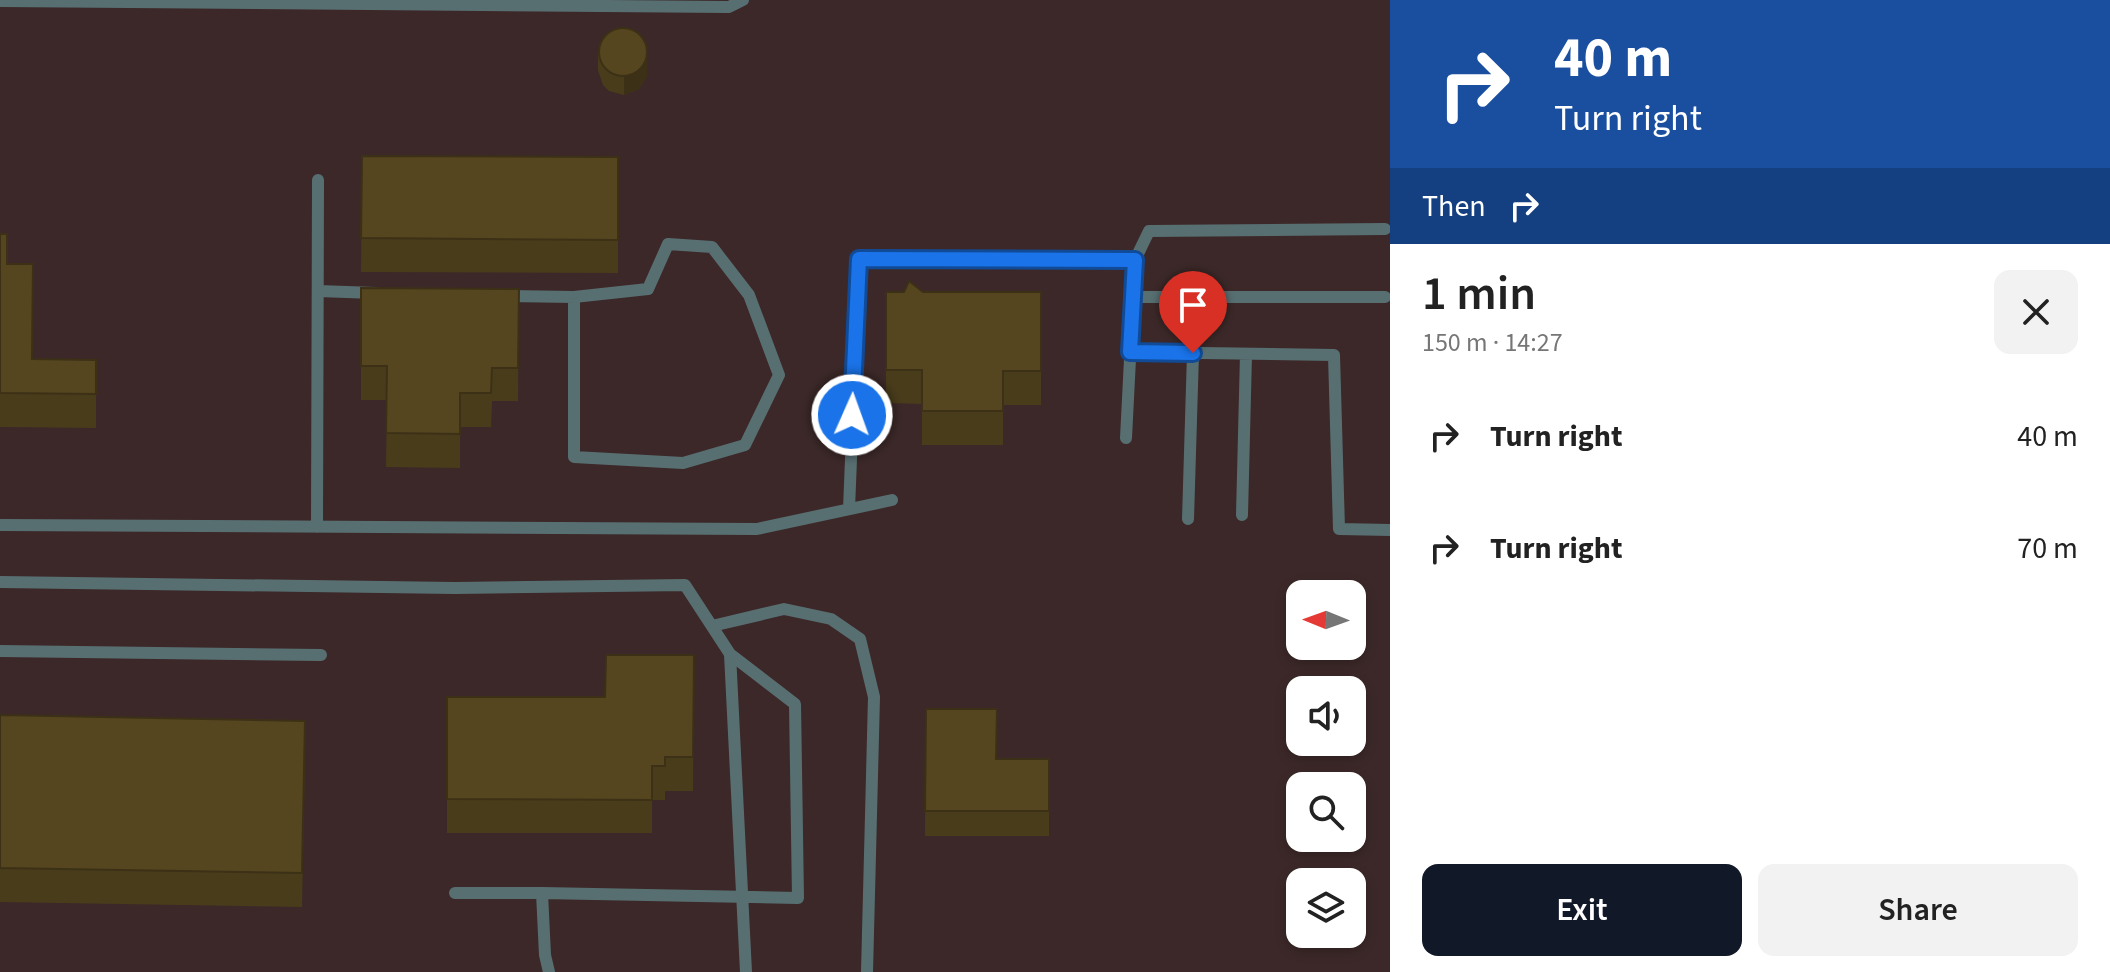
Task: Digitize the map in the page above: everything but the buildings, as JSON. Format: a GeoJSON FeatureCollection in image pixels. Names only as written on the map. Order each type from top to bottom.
{"type":"FeatureCollection","features":[{"type":"Feature","properties":{"kind":"lane"},"geometry":{"type":"LineString","coordinates":[[0,1],[729,7],[743,0]]}},
{"type":"Feature","properties":{"kind":"lane"},"geometry":{"type":"LineString","coordinates":[[317,527],[318,180]]}},
{"type":"Feature","properties":{"kind":"lane"},"geometry":{"type":"LineString","coordinates":[[1126,438],[1135,260],[1149,231],[1385,229]]}},
{"type":"Feature","properties":{"kind":"lane"},"geometry":{"type":"LineString","coordinates":[[499,296],[574,297],[648,289],[668,244],[712,247],[749,295],[779,375],[745,445],[683,463],[574,457],[574,297]]}},
{"type":"Feature","properties":{"kind":"lane"},"geometry":{"type":"LineString","coordinates":[[849,509],[859,259],[1135,260]]}},
{"type":"Feature","properties":{"kind":"lane"},"geometry":{"type":"LineString","coordinates":[[318,291],[394,293]]}},
{"type":"Feature","properties":{"kind":"lane"},"geometry":{"type":"LineString","coordinates":[[1133,297],[1385,297]]}},
{"type":"Feature","properties":{"kind":"lane"},"geometry":{"type":"LineString","coordinates":[[1130,352],[1334,355],[1339,529],[1390,530]]}},
{"type":"Feature","properties":{"kind":"lane"},"geometry":{"type":"LineString","coordinates":[[1188,519],[1193,353]]}},
{"type":"Feature","properties":{"kind":"lane"},"geometry":{"type":"LineString","coordinates":[[1242,515],[1246,354]]}},
{"type":"Feature","properties":{"kind":"lane"},"geometry":{"type":"LineString","coordinates":[[0,525],[757,529],[892,500]]}},
{"type":"Feature","properties":{"kind":"lane"},"geometry":{"type":"LineString","coordinates":[[0,582],[455,588],[685,585],[730,654],[795,704],[798,898],[455,893]]}},
{"type":"Feature","properties":{"kind":"lane"},"geometry":{"type":"LineString","coordinates":[[712,626],[784,609],[831,619],[860,639],[874,697],[867,972]]}},
{"type":"Feature","properties":{"kind":"lane"},"geometry":{"type":"LineString","coordinates":[[0,651],[321,655]]}},
{"type":"Feature","properties":{"kind":"lane"},"geometry":{"type":"LineString","coordinates":[[730,654],[746,972]]}},
{"type":"Feature","properties":{"kind":"lane"},"geometry":{"type":"LineString","coordinates":[[542,893],[545,955],[549,972]]}},
{"type":"Feature","properties":{"kind":"shaded area"},"geometry":{"type":"Polygon","coordinates":[[[0,0],[1390,0],[1390,972],[0,972],[0,0]]]}},
{"type":"Feature","properties":{"kind":"route"},"geometry":{"type":"LineString","coordinates":[[852,415],[859,259],[1135,260],[1130,352],[1193,353]]}}]}
